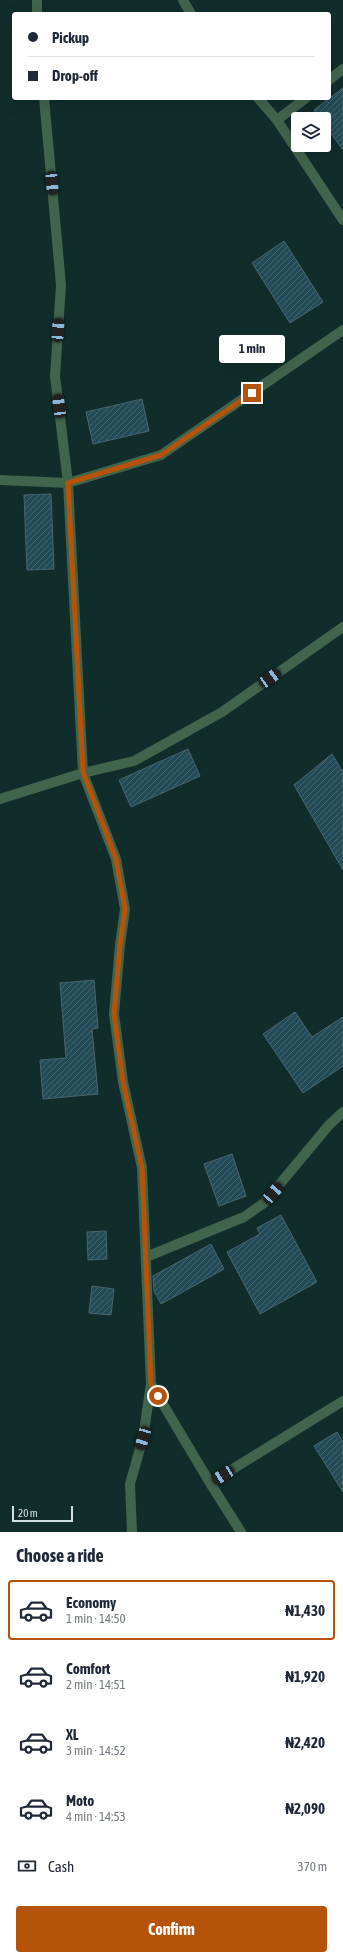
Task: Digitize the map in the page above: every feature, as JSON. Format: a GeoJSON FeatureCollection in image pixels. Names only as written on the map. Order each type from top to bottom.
{"type":"FeatureCollection","features":[{"type":"Feature","properties":{"kind":"street"},"geometry":{"type":"LineString","coordinates":[[37,0],[37,12]]}},
{"type":"Feature","properties":{"kind":"street"},"geometry":{"type":"LineString","coordinates":[[183,0],[190,12]]}},
{"type":"Feature","properties":{"kind":"street"},"geometry":{"type":"LineString","coordinates":[[331,78],[343,68]]}},
{"type":"Feature","properties":{"kind":"street"},"geometry":{"type":"LineString","coordinates":[[44,100],[61,285],[55,376],[68,483],[83,772],[116,859],[125,909],[120,945],[114,1014],[123,1082],[142,1168],[151,1384],[143,1438],[130,1484],[132,1532]]}},
{"type":"Feature","properties":{"kind":"street"},"geometry":{"type":"LineString","coordinates":[[260,100],[278,120],[343,220]]}},
{"type":"Feature","properties":{"kind":"street"},"geometry":{"type":"LineString","coordinates":[[278,120],[303,100]]}},
{"type":"Feature","properties":{"kind":"street"},"geometry":{"type":"LineString","coordinates":[[0,480],[68,483],[161,455],[343,330]]}},
{"type":"Feature","properties":{"kind":"street"},"geometry":{"type":"LineString","coordinates":[[0,799],[83,772],[134,761],[222,712],[343,627]]}},
{"type":"Feature","properties":{"kind":"street"},"geometry":{"type":"LineString","coordinates":[[146,1256],[244,1217],[264,1203],[329,1125],[343,1112]]}},
{"type":"Feature","properties":{"kind":"street"},"geometry":{"type":"LineString","coordinates":[[151,1384],[241,1532]]}},
{"type":"Feature","properties":{"kind":"street"},"geometry":{"type":"LineString","coordinates":[[210,1483],[343,1401]]}},
{"type":"Feature","properties":{"kind":"building"},"geometry":{"type":"Polygon","coordinates":[[[343,88],[343,150],[331,134],[331,112],[316,112],[314,110],[327,100],[331,100],[331,97],[343,88]]]}},
{"type":"Feature","properties":{"kind":"building"},"geometry":{"type":"Polygon","coordinates":[[[284,241],[323,302],[290,323],[252,263],[284,241]]]}},
{"type":"Feature","properties":{"kind":"building"},"geometry":{"type":"Polygon","coordinates":[[[142,399],[149,431],[93,444],[86,412],[142,399]]]}},
{"type":"Feature","properties":{"kind":"building"},"geometry":{"type":"Polygon","coordinates":[[[51,494],[54,569],[27,570],[24,495],[51,494]]]}},
{"type":"Feature","properties":{"kind":"building"},"geometry":{"type":"Polygon","coordinates":[[[188,749],[200,776],[131,807],[119,780],[188,749]]]}},
{"type":"Feature","properties":{"kind":"building"},"geometry":{"type":"Polygon","coordinates":[[[332,754],[343,772],[343,870],[294,785],[332,754]]]}},
{"type":"Feature","properties":{"kind":"building"},"geometry":{"type":"Polygon","coordinates":[[[94,980],[98,1028],[92,1029],[98,1094],[43,1099],[40,1060],[66,1058],[60,983],[94,980]]]}},
{"type":"Feature","properties":{"kind":"building"},"geometry":{"type":"Polygon","coordinates":[[[295,1012],[312,1037],[343,1017],[343,1066],[303,1093],[263,1034],[295,1012]]]}},
{"type":"Feature","properties":{"kind":"building"},"geometry":{"type":"Polygon","coordinates":[[[232,1154],[246,1196],[219,1206],[204,1164],[232,1154]]]}},
{"type":"Feature","properties":{"kind":"building"},"geometry":{"type":"Polygon","coordinates":[[[281,1215],[317,1282],[260,1314],[227,1252],[260,1234],[257,1228],[281,1215]]]}},
{"type":"Feature","properties":{"kind":"building"},"geometry":{"type":"Polygon","coordinates":[[[106,1231],[107,1259],[88,1260],[87,1232],[106,1231]]]}},
{"type":"Feature","properties":{"kind":"building"},"geometry":{"type":"Polygon","coordinates":[[[211,1244],[224,1269],[161,1304],[154,1291],[153,1276],[211,1244]]]}},
{"type":"Feature","properties":{"kind":"building"},"geometry":{"type":"Polygon","coordinates":[[[92,1286],[114,1289],[111,1315],[89,1313],[92,1286]]]}},
{"type":"Feature","properties":{"kind":"building"},"geometry":{"type":"Polygon","coordinates":[[[337,1432],[343,1442],[343,1492],[314,1446],[337,1432]]]}},
{"type":"Feature","properties":{"kind":"route"},"geometry":{"type":"LineString","coordinates":[[158,1396],[151,1384],[142,1168],[123,1082],[114,1014],[120,945],[125,909],[116,859],[83,772],[68,483],[161,455],[252,393]]}}]}
